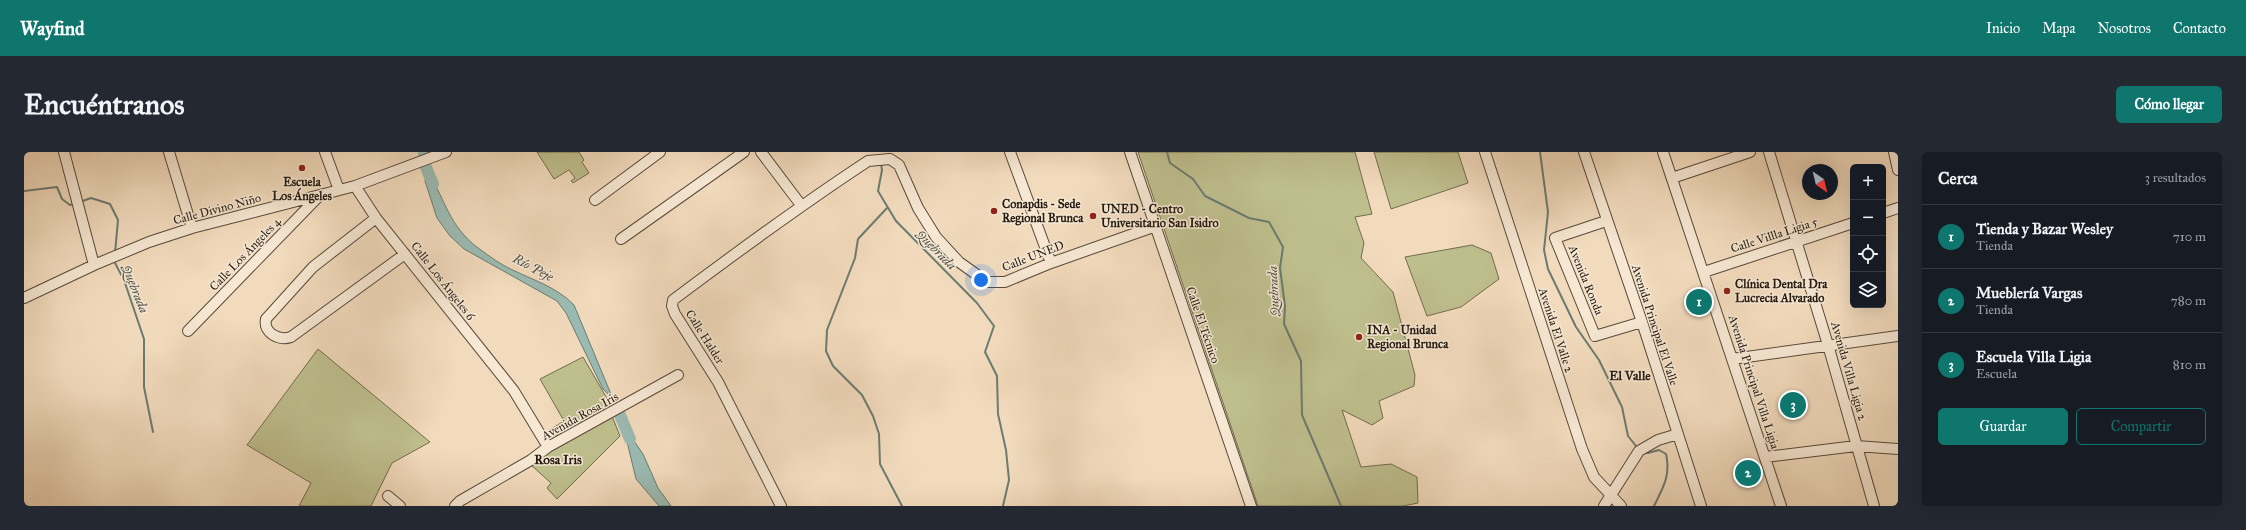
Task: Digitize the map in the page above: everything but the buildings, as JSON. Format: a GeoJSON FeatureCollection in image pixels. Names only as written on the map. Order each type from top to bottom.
{"type":"FeatureCollection","features":[{"type":"Feature","properties":{"kind":"street"},"geometry":{"type":"LineString","coordinates":[[64,152],[94,265]]}},
{"type":"Feature","properties":{"kind":"street"},"geometry":{"type":"LineString","coordinates":[[168,152],[192,228]]}},
{"type":"Feature","properties":{"kind":"street"},"geometry":{"type":"LineString","coordinates":[[325,152],[339,190]]}},
{"type":"Feature","properties":{"kind":"street","name":"Calle Divino Niño"},"geometry":{"type":"LineString","coordinates":[[24,298],[94,265],[192,228],[355,186],[446,152]]}},
{"type":"Feature","properties":{"kind":"street"},"geometry":{"type":"LineString","coordinates":[[596,200],[660,152]]}},
{"type":"Feature","properties":{"kind":"street"},"geometry":{"type":"LineString","coordinates":[[622,239],[744,152]]}},
{"type":"Feature","properties":{"kind":"street"},"geometry":{"type":"LineString","coordinates":[[761,152],[801,205]]}},
{"type":"Feature","properties":{"kind":"street"},"geometry":{"type":"LineString","coordinates":[[1010,152],[1051,262]]}},
{"type":"Feature","properties":{"kind":"street","name":"Calle El Técnico"},"geometry":{"type":"LineString","coordinates":[[1130,152],[1251,506]]}},
{"type":"Feature","properties":{"kind":"street","name":"Avenida El Valle 2"},"geometry":{"type":"LineString","coordinates":[[1485,152],[1582,450],[1594,477],[1622,506]]}},
{"type":"Feature","properties":{"kind":"street","name":"Avenida Principal El Valle"},"geometry":{"type":"LineString","coordinates":[[1584,152],[1606,221],[1642,322],[1701,506]]}},
{"type":"Feature","properties":{"kind":"street","name":"Avenida Principal Villa Ligia"},"geometry":{"type":"LineString","coordinates":[[1663,152],[1781,506]]}},
{"type":"Feature","properties":{"kind":"street"},"geometry":{"type":"LineString","coordinates":[[1672,178],[1750,152]]}},
{"type":"Feature","properties":{"kind":"street","name":"Avenida Villa Ligia 2"},"geometry":{"type":"LineString","coordinates":[[1769,152],[1828,345],[1874,506]]}},
{"type":"Feature","properties":{"kind":"street"},"geometry":{"type":"LineString","coordinates":[[1894,152],[1898,170]]}},
{"type":"Feature","properties":{"kind":"street","name":"Calle UNED"},"geometry":{"type":"LineString","coordinates":[[801,205],[868,162],[890,159],[899,165],[927,224],[946,249],[980,278],[993,284],[1005,282],[1051,262],[1156,226]]}},
{"type":"Feature","properties":{"kind":"street","name":"Calle Los Ángeles 6"},"geometry":{"type":"LineString","coordinates":[[355,186],[376,218],[514,391],[548,447]]}},
{"type":"Feature","properties":{"kind":"street","name":"Calle Los Ángeles 4"},"geometry":{"type":"LineString","coordinates":[[188,331],[320,195]]}},
{"type":"Feature","properties":{"kind":"street","name":"Calle Halder"},"geometry":{"type":"LineString","coordinates":[[781,506],[718,382],[675,314],[672,306],[673,300],[801,205]]}},
{"type":"Feature","properties":{"kind":"street"},"geometry":{"type":"LineString","coordinates":[[1886,212],[1898,208]]}},
{"type":"Feature","properties":{"kind":"street"},"geometry":{"type":"LineString","coordinates":[[376,218],[313,267],[266,319],[264,325],[266,329],[279,338],[291,337],[404,254]]}},
{"type":"Feature","properties":{"kind":"street","name":"Avenida Ronda"},"geometry":{"type":"LineString","coordinates":[[1606,221],[1555,238],[1595,336],[1642,322]]}},
{"type":"Feature","properties":{"kind":"street","name":"Calle Villla Ligia 5"},"geometry":{"type":"LineString","coordinates":[[1704,272],[1850,224]]}},
{"type":"Feature","properties":{"kind":"street"},"geometry":{"type":"LineString","coordinates":[[1732,359],[1898,336]]}},
{"type":"Feature","properties":{"kind":"street","name":"Avenida Rosa Iris"},"geometry":{"type":"LineString","coordinates":[[455,506],[462,500],[531,460],[548,447],[678,376]]}},
{"type":"Feature","properties":{"kind":"street"},"geometry":{"type":"LineString","coordinates":[[1604,506],[1613,495],[1639,451],[1658,440],[1678,434]]}},
{"type":"Feature","properties":{"kind":"street"},"geometry":{"type":"LineString","coordinates":[[1765,457],[1856,446],[1898,450]]}},
{"type":"Feature","properties":{"kind":"street"},"geometry":{"type":"LineString","coordinates":[[388,496],[400,506]]}},
{"type":"Feature","properties":{"kind":"green space"},"geometry":{"type":"Polygon","coordinates":[[[537,152],[579,152],[584,160],[582,162],[589,173],[573,183],[571,181],[575,178],[569,170],[554,179],[537,152]]]}},
{"type":"Feature","properties":{"kind":"green space"},"geometry":{"type":"Polygon","coordinates":[[[1138,152],[1355,152],[1372,214],[1355,217],[1364,243],[1361,258],[1393,292],[1415,375],[1414,386],[1379,401],[1383,418],[1372,425],[1342,410],[1361,467],[1391,464],[1417,477],[1418,503],[1403,506],[1258,506],[1138,152]]]}},
{"type":"Feature","properties":{"kind":"green space"},"geometry":{"type":"Polygon","coordinates":[[[1374,152],[1458,152],[1468,183],[1391,209],[1374,152]]]}},
{"type":"Feature","properties":{"kind":"green space"},"geometry":{"type":"Polygon","coordinates":[[[1472,245],[1491,253],[1499,279],[1461,307],[1427,316],[1405,257],[1472,245]]]}},
{"type":"Feature","properties":{"kind":"green space"},"geometry":{"type":"Polygon","coordinates":[[[318,349],[430,442],[392,463],[371,506],[299,506],[311,483],[247,445],[318,349]]]}},
{"type":"Feature","properties":{"kind":"green space"},"geometry":{"type":"Polygon","coordinates":[[[583,357],[612,407],[552,439],[548,431],[564,421],[540,379],[583,357]]]}},
{"type":"Feature","properties":{"kind":"green space"},"geometry":{"type":"Polygon","coordinates":[[[612,416],[620,436],[557,499],[547,488],[551,483],[531,465],[550,452],[612,416]]]}},
{"type":"Feature","properties":{"kind":"water"},"geometry":{"type":"Polygon","coordinates":[[[426,170],[451,217],[464,235],[473,244],[503,265],[558,292],[574,305],[613,399],[603,389],[566,313],[557,301],[464,249],[450,236],[437,218],[425,181],[426,170]]]}},
{"type":"Feature","properties":{"kind":"water"},"geometry":{"type":"Polygon","coordinates":[[[623,425],[643,454],[658,488],[671,506],[659,506],[636,479],[623,425]]]}},
{"type":"Feature","properties":{"kind":"waterway","name":"Quebrada"},"geometry":{"type":"LineString","coordinates":[[1167,152],[1170,163],[1193,179],[1205,196],[1249,218],[1269,222],[1283,247],[1280,268],[1285,306],[1284,324],[1301,361],[1302,415],[1341,506]]}},
{"type":"Feature","properties":{"kind":"waterway"},"geometry":{"type":"LineString","coordinates":[[1540,152],[1548,212],[1544,250],[1548,269],[1576,327],[1599,360],[1622,407],[1628,436],[1636,446]]}},
{"type":"Feature","properties":{"kind":"waterway","name":"Quebrada"},"geometry":{"type":"LineString","coordinates":[[881,164],[882,170],[878,191],[896,221],[977,303],[994,326],[985,352],[997,376],[998,414],[1006,450],[1009,480],[1003,506]]}},
{"type":"Feature","properties":{"kind":"waterway","name":"Río Peje"},"geometry":{"type":"LineString","coordinates":[[425,165],[433,184]]}},
{"type":"Feature","properties":{"kind":"waterway","name":"Quebrada"},"geometry":{"type":"LineString","coordinates":[[24,191],[57,187],[62,199],[70,205],[73,204]]}},
{"type":"Feature","properties":{"kind":"waterway","name":"Quebrada"},"geometry":{"type":"LineString","coordinates":[[80,202],[91,198],[110,204],[118,220],[115,253]]}},
{"type":"Feature","properties":{"kind":"waterway","name":"Quebrada"},"geometry":{"type":"LineString","coordinates":[[887,208],[858,239],[855,258],[827,330],[826,351],[833,366],[862,395],[873,416],[879,434],[880,464],[902,506]]}},
{"type":"Feature","properties":{"kind":"waterway","name":"Quebrada"},"geometry":{"type":"LineString","coordinates":[[115,260],[115,263],[124,280],[144,339],[144,387],[153,432]]}},
{"type":"Feature","properties":{"kind":"waterway","name":"Río Peje"},"geometry":{"type":"LineString","coordinates":[[620,415],[630,439]]}},
{"type":"Feature","properties":{"kind":"waterway"},"geometry":{"type":"LineString","coordinates":[[1644,452],[1648,453],[1659,450],[1666,454],[1668,468],[1667,475],[1654,506]]}},
{"type":"Feature","properties":{"kind":"place","name":"Escuela Los Ángeles"},"geometry":{"type":"Point","coordinates":[302,168]}},
{"type":"Feature","properties":{"kind":"place","name":"Conapdis - Sede Regional Brunca"},"geometry":{"type":"Point","coordinates":[994,211]}},
{"type":"Feature","properties":{"kind":"place","name":"UNED - Centro Universitario San Isidro"},"geometry":{"type":"Point","coordinates":[1093,216]}},
{"type":"Feature","properties":{"kind":"place","name":"Clínica Dental Dra Lucrecia Alvarado"},"geometry":{"type":"Point","coordinates":[1727,291]}},
{"type":"Feature","properties":{"kind":"place","name":"Tienda y Bazar Wesley"},"geometry":{"type":"Point","coordinates":[1699,302]}},
{"type":"Feature","properties":{"kind":"place","name":"INA - Unidad Regional Brunca"},"geometry":{"type":"Point","coordinates":[1359,337]}},
{"type":"Feature","properties":{"kind":"place","name":"Escuela Villa Ligia"},"geometry":{"type":"Point","coordinates":[1793,405]}},
{"type":"Feature","properties":{"kind":"place","name":"Mueblería Vargas"},"geometry":{"type":"Point","coordinates":[1748,473]}},
{"type":"Feature","properties":{"kind":"district","name":"El Valle"},"geometry":{"type":"Point","coordinates":[1630,376]}},
{"type":"Feature","properties":{"kind":"district","name":"Rosa Iris"},"geometry":{"type":"Point","coordinates":[558,460]}}]}
